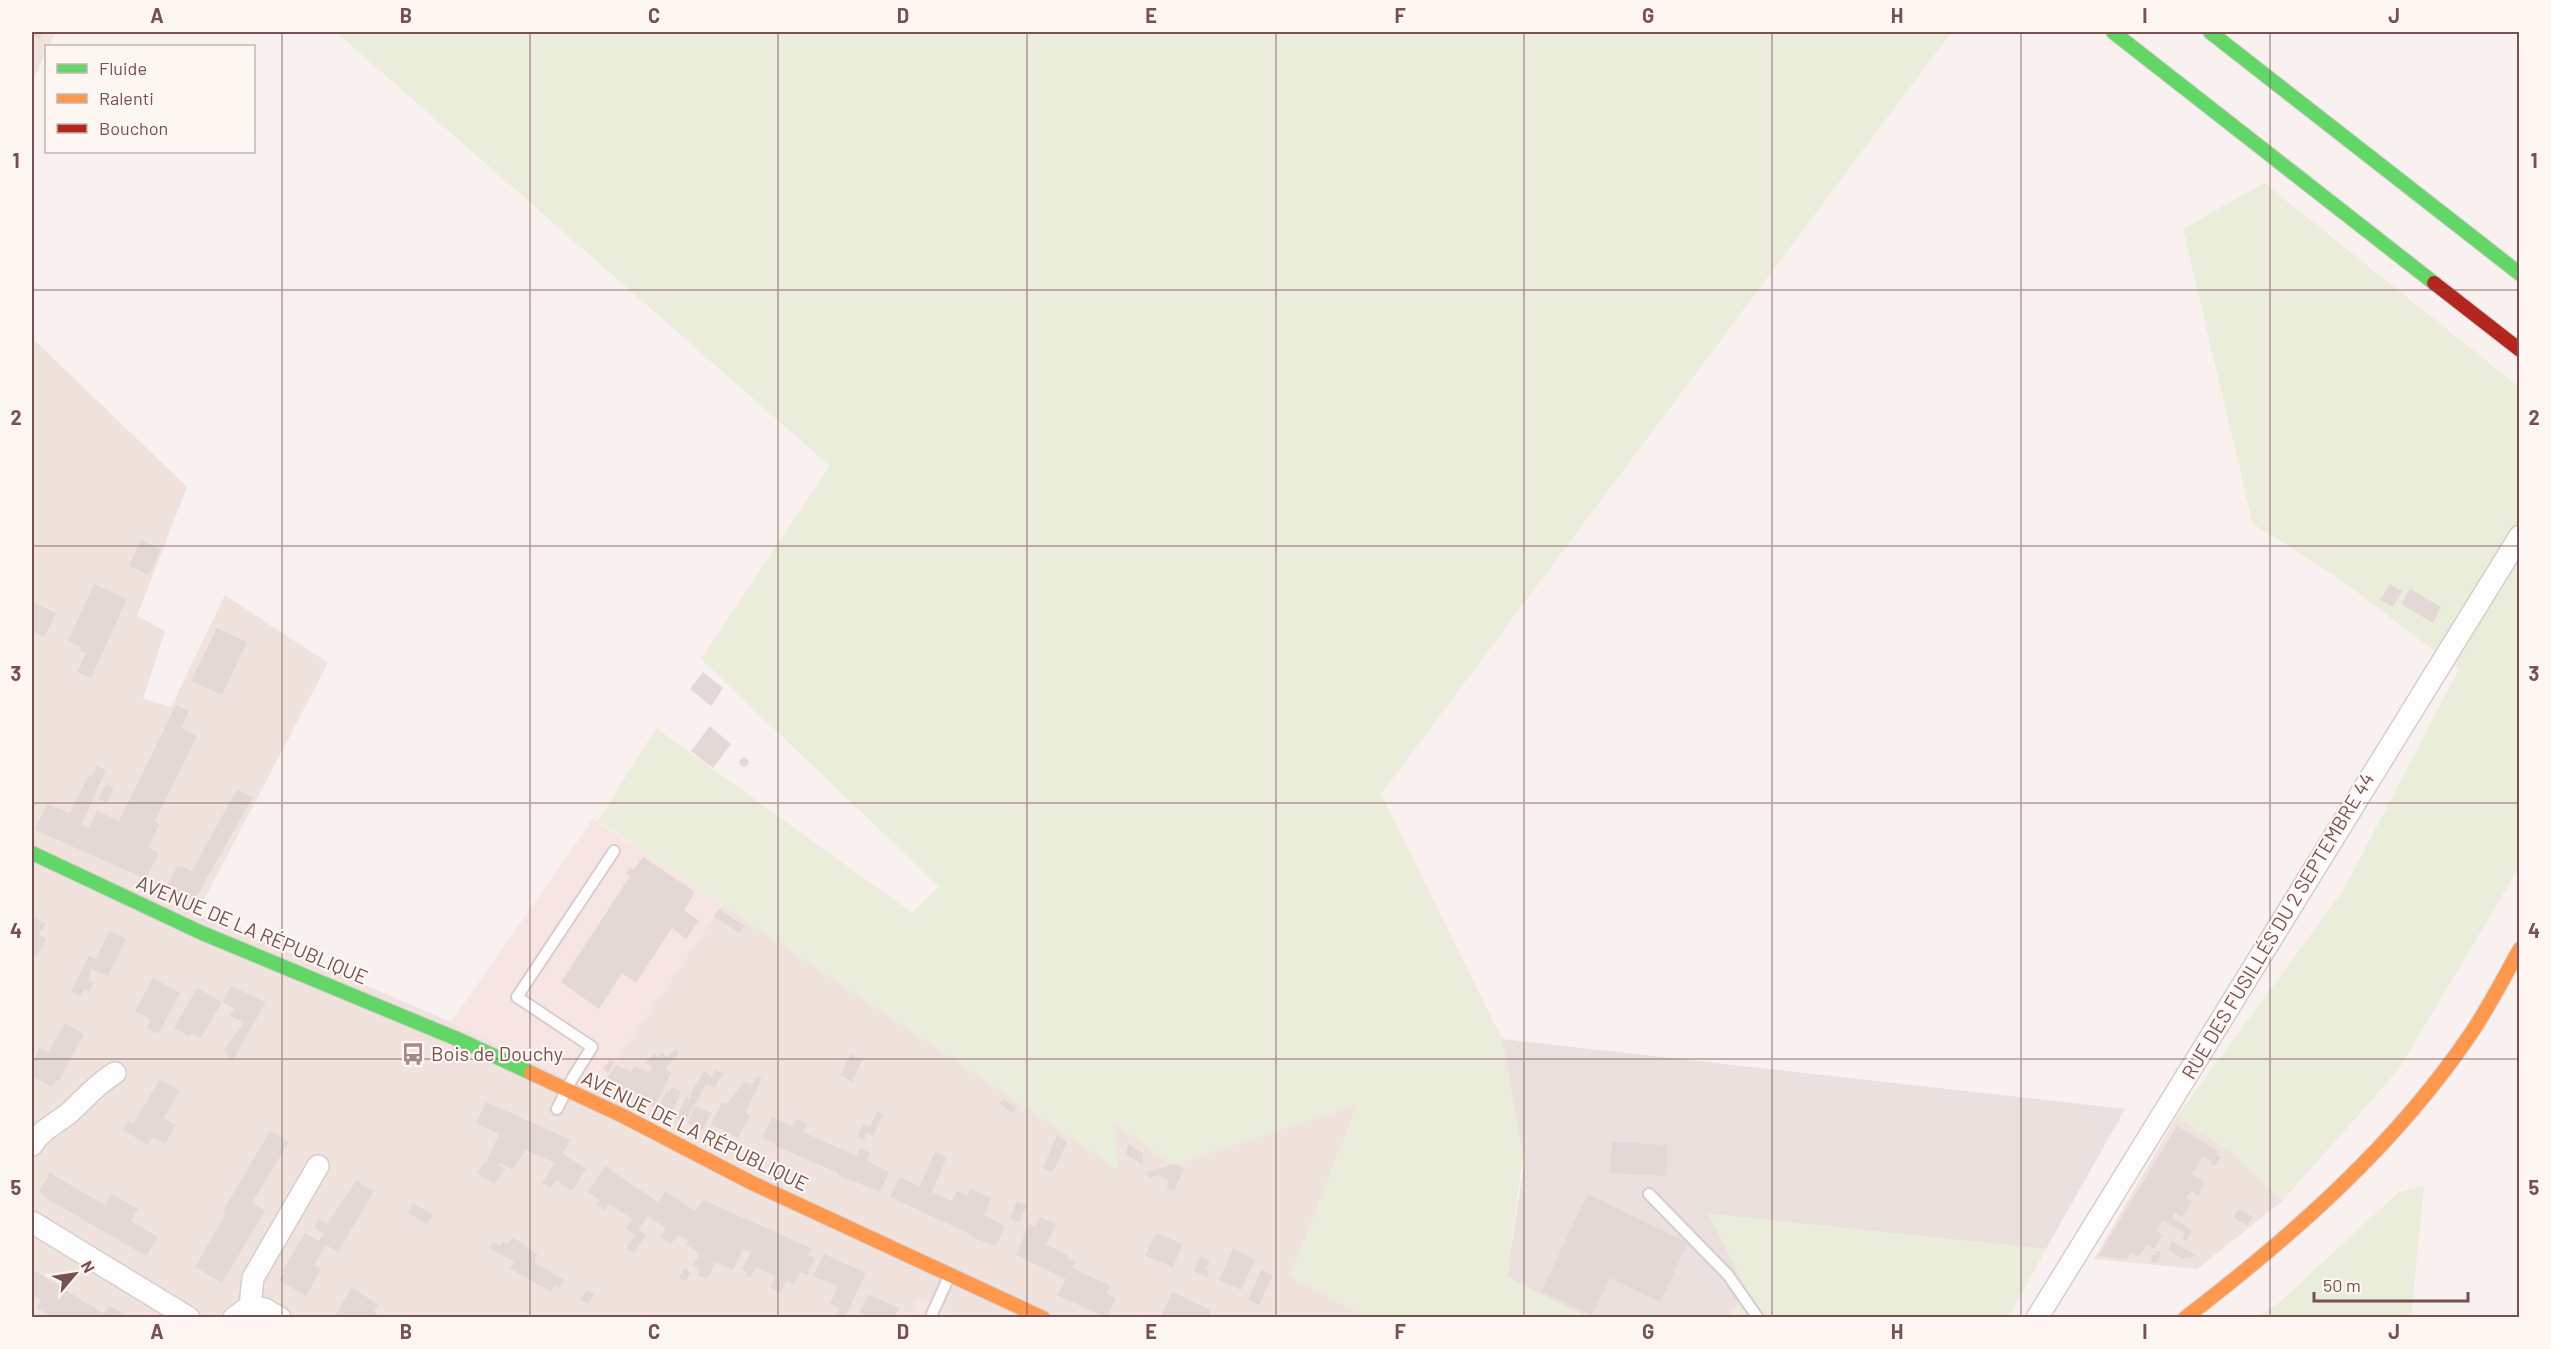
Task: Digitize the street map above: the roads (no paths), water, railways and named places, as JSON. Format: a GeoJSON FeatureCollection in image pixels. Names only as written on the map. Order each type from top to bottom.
{"type":"FeatureCollection","features":[{"type":"Feature","properties":{"kind":"main road"},"geometry":{"type":"LineString","coordinates":[[2113,32],[2520,350]]}},
{"type":"Feature","properties":{"kind":"main road"},"geometry":{"type":"LineString","coordinates":[[2210,32],[2520,274]]}},
{"type":"Feature","properties":{"kind":"main road","name":"AVENUE DE LA RÉPUBLIQUE"},"geometry":{"type":"LineString","coordinates":[[32,853],[202,933],[441,1032],[566,1090],[752,1183],[1043,1317]]}},
{"type":"Feature","properties":{"kind":"main road","name":"AVENUE DE LA RÉPUBLIQUE"},"geometry":{"type":"LineString","coordinates":[[32,868],[268,976]]}},
{"type":"Feature","properties":{"kind":"main road"},"geometry":{"type":"LineString","coordinates":[[2464,1043],[2520,949]]}},
{"type":"Feature","properties":{"kind":"main road"},"geometry":{"type":"LineString","coordinates":[[2184,1317],[2245,1270],[2312,1213],[2396,1126],[2494,1008],[2520,971]]}},
{"type":"Feature","properties":{"kind":"street","name":"RUE DES FUSILLÉS DU 2 SEPTEMBRE 44"},"geometry":{"type":"LineString","coordinates":[[2037,1317],[2520,536]]}},
{"type":"Feature","properties":{"kind":"street"},"geometry":{"type":"LineString","coordinates":[[32,1145],[39,1134],[68,1113],[94,1087],[116,1073]]}},
{"type":"Feature","properties":{"kind":"street"},"geometry":{"type":"LineString","coordinates":[[280,1317],[266,1309],[242,1312],[253,1278],[318,1167]]}},
{"type":"Feature","properties":{"kind":"street"},"geometry":{"type":"LineString","coordinates":[[32,1222],[189,1317]]}},
{"type":"Feature","properties":{"kind":"lane"},"geometry":{"type":"LineString","coordinates":[[557,1109],[592,1047],[517,997],[614,850]]}},
{"type":"Feature","properties":{"kind":"lane"},"geometry":{"type":"LineString","coordinates":[[1649,1194],[1728,1275],[1758,1317]]}},
{"type":"Feature","properties":{"kind":"lane"},"geometry":{"type":"LineString","coordinates":[[932,1314],[949,1275]]}},
{"type":"Feature","properties":{"kind":"place","name":"Bois de Douchy"},"geometry":{"type":"Point","coordinates":[413,1054]}}]}
